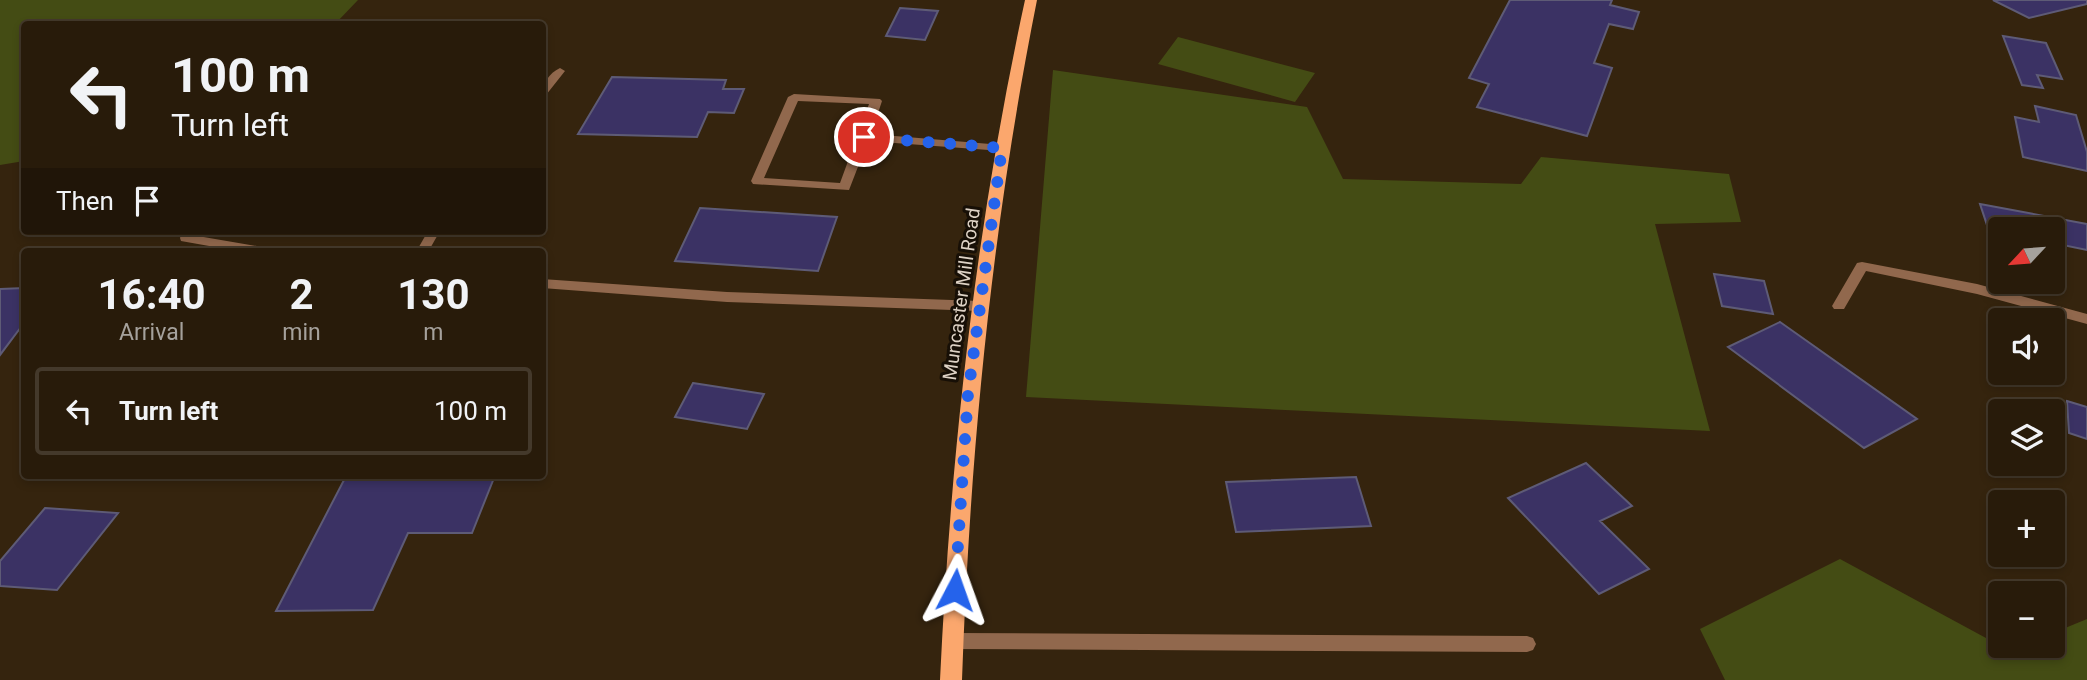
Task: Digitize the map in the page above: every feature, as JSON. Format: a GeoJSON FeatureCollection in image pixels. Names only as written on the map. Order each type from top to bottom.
{"type":"FeatureCollection","features":[{"type":"Feature","properties":{"kind":"main road","name":"Muncaster Mill Road"},"geometry":{"type":"LineString","coordinates":[[951,680],[968,394],[1008,104],[1031,0]]}},
{"type":"Feature","properties":{"kind":"street"},"geometry":{"type":"LineString","coordinates":[[546,88],[560,71]]}},
{"type":"Feature","properties":{"kind":"street"},"geometry":{"type":"LineString","coordinates":[[794,97],[876,101],[864,137],[845,187],[758,181],[794,97]]}},
{"type":"Feature","properties":{"kind":"street"},"geometry":{"type":"LineString","coordinates":[[864,137],[1002,148]]}},
{"type":"Feature","properties":{"kind":"street"},"geometry":{"type":"LineString","coordinates":[[186,238],[245,248]]}},
{"type":"Feature","properties":{"kind":"street"},"geometry":{"type":"LineString","coordinates":[[1839,306],[1862,266],[1978,289],[2087,319]]}},
{"type":"Feature","properties":{"kind":"street"},"geometry":{"type":"LineString","coordinates":[[546,283],[727,297],[980,306]]}},
{"type":"Feature","properties":{"kind":"street"},"geometry":{"type":"LineString","coordinates":[[952,641],[1527,644]]}},
{"type":"Feature","properties":{"kind":"green space"},"geometry":{"type":"Polygon","coordinates":[[[0,0],[358,0],[338,21],[21,21],[21,162],[0,165],[0,0]]]}},
{"type":"Feature","properties":{"kind":"green space"},"geometry":{"type":"Polygon","coordinates":[[[1178,37],[1315,73],[1295,102],[1158,64],[1178,37]]]}},
{"type":"Feature","properties":{"kind":"green space"},"geometry":{"type":"Polygon","coordinates":[[[1053,70],[1307,107],[1343,179],[1521,184],[1541,157],[1729,174],[1741,222],[1655,224],[1710,431],[1026,397],[1053,70]]]}},
{"type":"Feature","properties":{"kind":"green space"},"geometry":{"type":"Polygon","coordinates":[[[1840,559],[1988,639],[1988,658],[2065,658],[2065,628],[2087,619],[2087,680],[1725,680],[1700,629],[1840,559]]]}},
{"type":"Feature","properties":{"kind":"building"},"geometry":{"type":"Polygon","coordinates":[[[1510,0],[1612,0],[1610,5],[1639,12],[1633,29],[1609,24],[1594,63],[1612,68],[1587,136],[1477,107],[1489,84],[1469,78],[1510,0]]]}},
{"type":"Feature","properties":{"kind":"building"},"geometry":{"type":"Polygon","coordinates":[[[1993,0],[2087,0],[2087,4],[2029,18],[1993,0]]]}},
{"type":"Feature","properties":{"kind":"building"},"geometry":{"type":"Polygon","coordinates":[[[900,8],[938,11],[925,40],[886,36],[900,8]]]}},
{"type":"Feature","properties":{"kind":"building"},"geometry":{"type":"Polygon","coordinates":[[[2003,36],[2046,43],[2062,79],[2037,75],[2043,88],[2022,85],[2003,36]]]}},
{"type":"Feature","properties":{"kind":"building"},"geometry":{"type":"Polygon","coordinates":[[[612,77],[726,80],[723,89],[744,89],[734,113],[708,112],[697,137],[578,134],[612,77]]]}},
{"type":"Feature","properties":{"kind":"building"},"geometry":{"type":"Polygon","coordinates":[[[2035,106],[2076,115],[2087,152],[2087,171],[2023,157],[2015,117],[2039,122],[2035,106]]]}},
{"type":"Feature","properties":{"kind":"building"},"geometry":{"type":"Polygon","coordinates":[[[1980,204],[2050,217],[1988,217],[1988,228],[1980,204]]]}},
{"type":"Feature","properties":{"kind":"building"},"geometry":{"type":"Polygon","coordinates":[[[700,208],[837,217],[818,271],[675,261],[700,208]]]}},
{"type":"Feature","properties":{"kind":"building"},"geometry":{"type":"Polygon","coordinates":[[[2065,220],[2087,224],[2087,250],[2065,245],[2065,220]]]}},
{"type":"Feature","properties":{"kind":"building"},"geometry":{"type":"Polygon","coordinates":[[[1714,274],[1764,281],[1773,314],[1722,306],[1714,274]]]}},
{"type":"Feature","properties":{"kind":"building"},"geometry":{"type":"Polygon","coordinates":[[[21,288],[21,327],[0,355],[0,289],[21,288]]]}},
{"type":"Feature","properties":{"kind":"building"},"geometry":{"type":"Polygon","coordinates":[[[1780,322],[1917,419],[1864,448],[1728,347],[1780,322]]]}},
{"type":"Feature","properties":{"kind":"building"},"geometry":{"type":"Polygon","coordinates":[[[693,383],[764,394],[747,429],[675,417],[693,383]]]}},
{"type":"Feature","properties":{"kind":"building"},"geometry":{"type":"Polygon","coordinates":[[[2067,401],[2087,407],[2087,439],[2069,433],[2067,401]]]}},
{"type":"Feature","properties":{"kind":"building"},"geometry":{"type":"Polygon","coordinates":[[[1586,463],[1632,506],[1600,521],[1649,569],[1599,594],[1508,498],[1586,463]]]}},
{"type":"Feature","properties":{"kind":"building"},"geometry":{"type":"Polygon","coordinates":[[[1356,477],[1371,526],[1236,532],[1226,482],[1356,477]]]}},
{"type":"Feature","properties":{"kind":"building"},"geometry":{"type":"Polygon","coordinates":[[[494,479],[472,533],[408,533],[373,610],[276,611],[344,480],[494,479]]]}},
{"type":"Feature","properties":{"kind":"building"},"geometry":{"type":"Polygon","coordinates":[[[45,508],[118,513],[57,590],[0,586],[0,561],[45,508]]]}},
{"type":"Feature","properties":{"kind":"route"},"geometry":{"type":"LineString","coordinates":[[864,137],[1002,148],[968,394],[955,590]]}}]}
